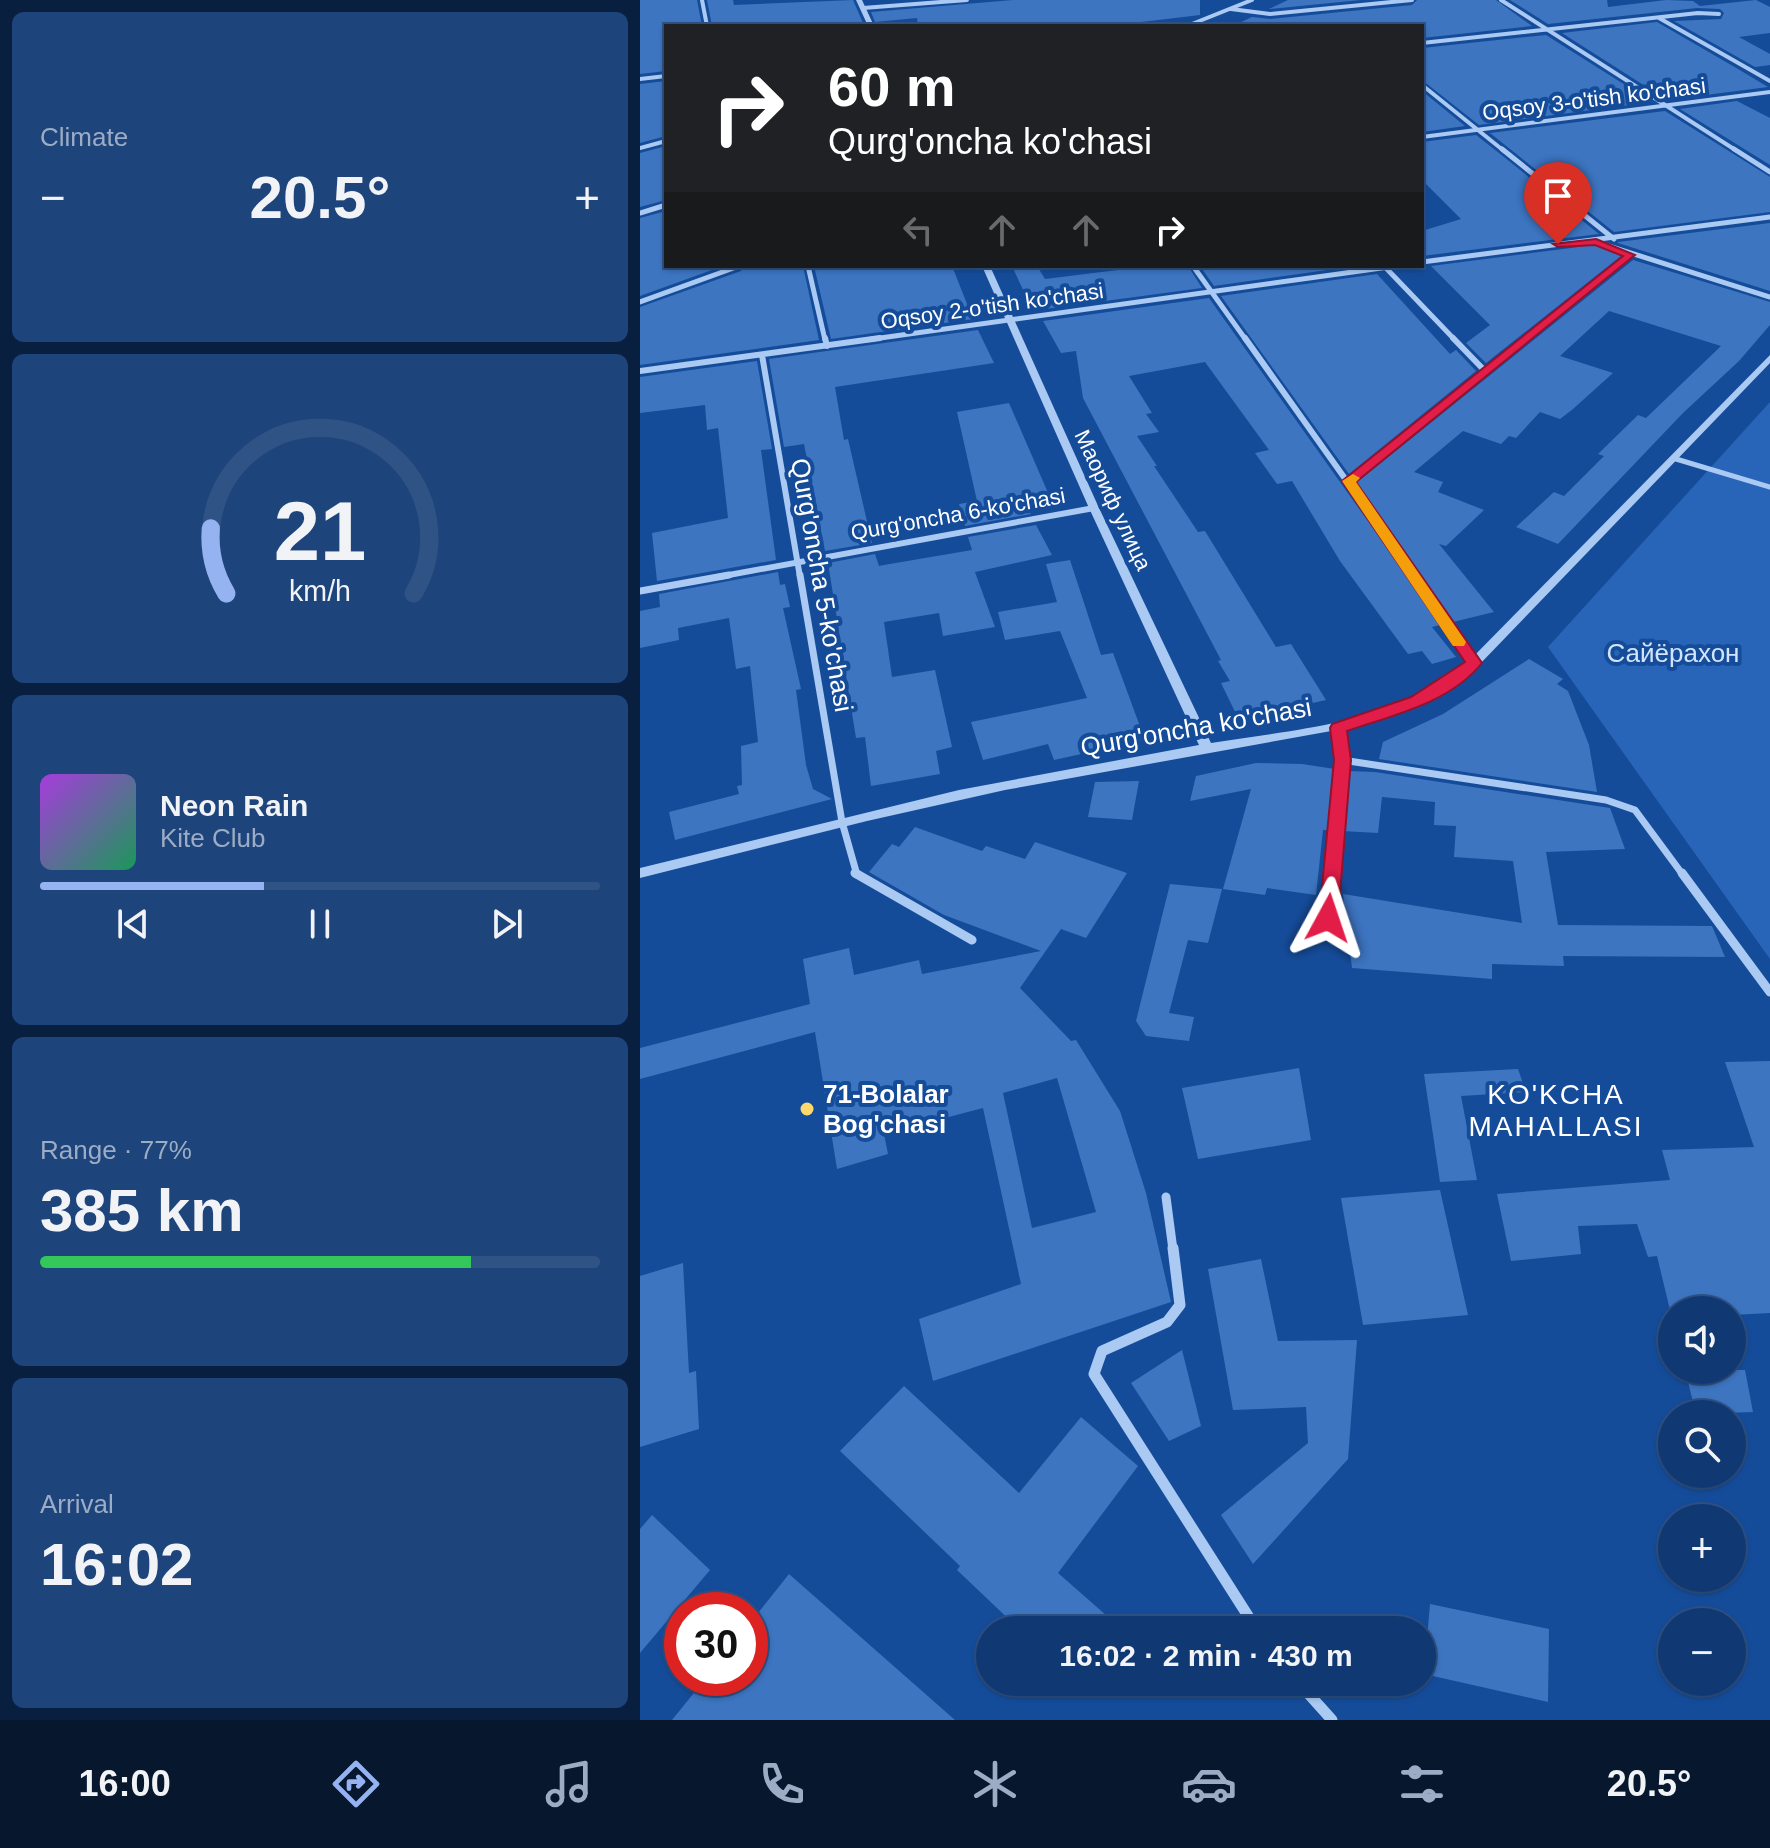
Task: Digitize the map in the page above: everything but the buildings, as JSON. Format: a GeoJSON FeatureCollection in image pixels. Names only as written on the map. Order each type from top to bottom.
{"type":"FeatureCollection","features":[{"type":"Feature","properties":{"kind":"street"},"geometry":{"type":"LineString","coordinates":[[702,0],[707,24]]}},
{"type":"Feature","properties":{"kind":"street"},"geometry":{"type":"LineString","coordinates":[[859,0],[870,24]]}},
{"type":"Feature","properties":{"kind":"street"},"geometry":{"type":"LineString","coordinates":[[863,8],[967,0]]}},
{"type":"Feature","properties":{"kind":"street"},"geometry":{"type":"LineString","coordinates":[[1191,24],[1252,0]]}},
{"type":"Feature","properties":{"kind":"street"},"geometry":{"type":"LineString","coordinates":[[1231,9],[1270,14],[1412,0]]}},
{"type":"Feature","properties":{"kind":"street"},"geometry":{"type":"LineString","coordinates":[[1501,0],[1770,172]]}},
{"type":"Feature","properties":{"kind":"street"},"geometry":{"type":"LineString","coordinates":[[1424,43],[1719,14]]}},
{"type":"Feature","properties":{"kind":"street"},"geometry":{"type":"LineString","coordinates":[[1658,18],[1770,81]]}},
{"type":"Feature","properties":{"kind":"street"},"geometry":{"type":"LineString","coordinates":[[640,79],[664,76]]}},
{"type":"Feature","properties":{"kind":"street"},"geometry":{"type":"LineString","coordinates":[[1424,87],[1614,239]]}},
{"type":"Feature","properties":{"kind":"street","name":"Oqsoy 3-o'tish ko'chasi"},"geometry":{"type":"LineString","coordinates":[[1424,137],[1770,92]]}},
{"type":"Feature","properties":{"kind":"street"},"geometry":{"type":"LineString","coordinates":[[640,148],[664,142]]}},
{"type":"Feature","properties":{"kind":"street"},"geometry":{"type":"LineString","coordinates":[[640,213],[664,206]]}},
{"type":"Feature","properties":{"kind":"street"},"geometry":{"type":"LineString","coordinates":[[1424,262],[1596,242],[1770,217]]}},
{"type":"Feature","properties":{"kind":"street"},"geometry":{"type":"LineString","coordinates":[[1596,242],[1770,297]]}},
{"type":"Feature","properties":{"kind":"street"},"geometry":{"type":"LineString","coordinates":[[1349,481],[1630,255]]}},
{"type":"Feature","properties":{"kind":"street"},"geometry":{"type":"LineString","coordinates":[[640,302],[734,268]]}},
{"type":"Feature","properties":{"kind":"street"},"geometry":{"type":"LineString","coordinates":[[808,268],[827,346]]}},
{"type":"Feature","properties":{"kind":"street","name":"Маориф улица"},"geometry":{"type":"LineString","coordinates":[[987,268],[1094,508],[1207,748]]}},
{"type":"Feature","properties":{"kind":"street"},"geometry":{"type":"LineString","coordinates":[[1194,268],[1349,481],[1474,663]]}},
{"type":"Feature","properties":{"kind":"street","name":"Oqsoy 2-o'tish ko'chasi"},"geometry":{"type":"LineString","coordinates":[[640,371],[1378,268]]}},
{"type":"Feature","properties":{"kind":"street"},"geometry":{"type":"LineString","coordinates":[[1386,268],[1484,370]]}},
{"type":"Feature","properties":{"kind":"street","name":"Qurg'oncha 5-ko'chasi"},"geometry":{"type":"LineString","coordinates":[[762,355],[842,822],[855,874],[972,940]]}},
{"type":"Feature","properties":{"kind":"street","name":"Qurg'oncha ko'chasi"},"geometry":{"type":"LineString","coordinates":[[640,873],[842,822],[1007,785],[1207,748],[1338,728],[1417,701],[1440,689],[1474,663],[1676,459],[1770,358]]}},
{"type":"Feature","properties":{"kind":"street"},"geometry":{"type":"LineString","coordinates":[[1676,459],[1770,487]]}},
{"type":"Feature","properties":{"kind":"street","name":"Qurg'oncha 6-ko'chasi"},"geometry":{"type":"LineString","coordinates":[[640,591],[1094,508]]}},
{"type":"Feature","properties":{"kind":"street"},"geometry":{"type":"LineString","coordinates":[[1328,918],[1342,760],[1338,728]]}},
{"type":"Feature","properties":{"kind":"street"},"geometry":{"type":"LineString","coordinates":[[1342,760],[1606,800],[1635,810],[1770,992]]}},
{"type":"Feature","properties":{"kind":"street"},"geometry":{"type":"LineString","coordinates":[[1166,1197],[1180,1305],[1167,1322],[1102,1351],[1094,1374],[1248,1616]]}},
{"type":"Feature","properties":{"kind":"street"},"geometry":{"type":"LineString","coordinates":[[1311,1696],[1332,1720]]}},
{"type":"Feature","properties":{"kind":"green space","name":"Сайёрахон"},"geometry":{"type":"Polygon","coordinates":[[[1770,402],[1770,959],[1548,647],[1770,402]]]}},
{"type":"Feature","properties":{"kind":"slow traffic"},"geometry":{"type":"LineString","coordinates":[[1353,478],[1349,481],[1458,642]]}},
{"type":"Feature","properties":{"kind":"place","name":"71-Bolalar Bog'chasi"},"geometry":{"type":"Point","coordinates":[807,1109]}},
{"type":"Feature","properties":{"kind":"district","name":"KO'KCHA MAHALLASI"},"geometry":{"type":"Point","coordinates":[1556,1110]}},
{"type":"Feature","properties":{"kind":"route"},"geometry":{"type":"LineString","coordinates":[[1328,918],[1343,744],[1338,728],[1417,701],[1440,689],[1474,663],[1349,481],[1630,255],[1596,242],[1558,244]]}}]}
